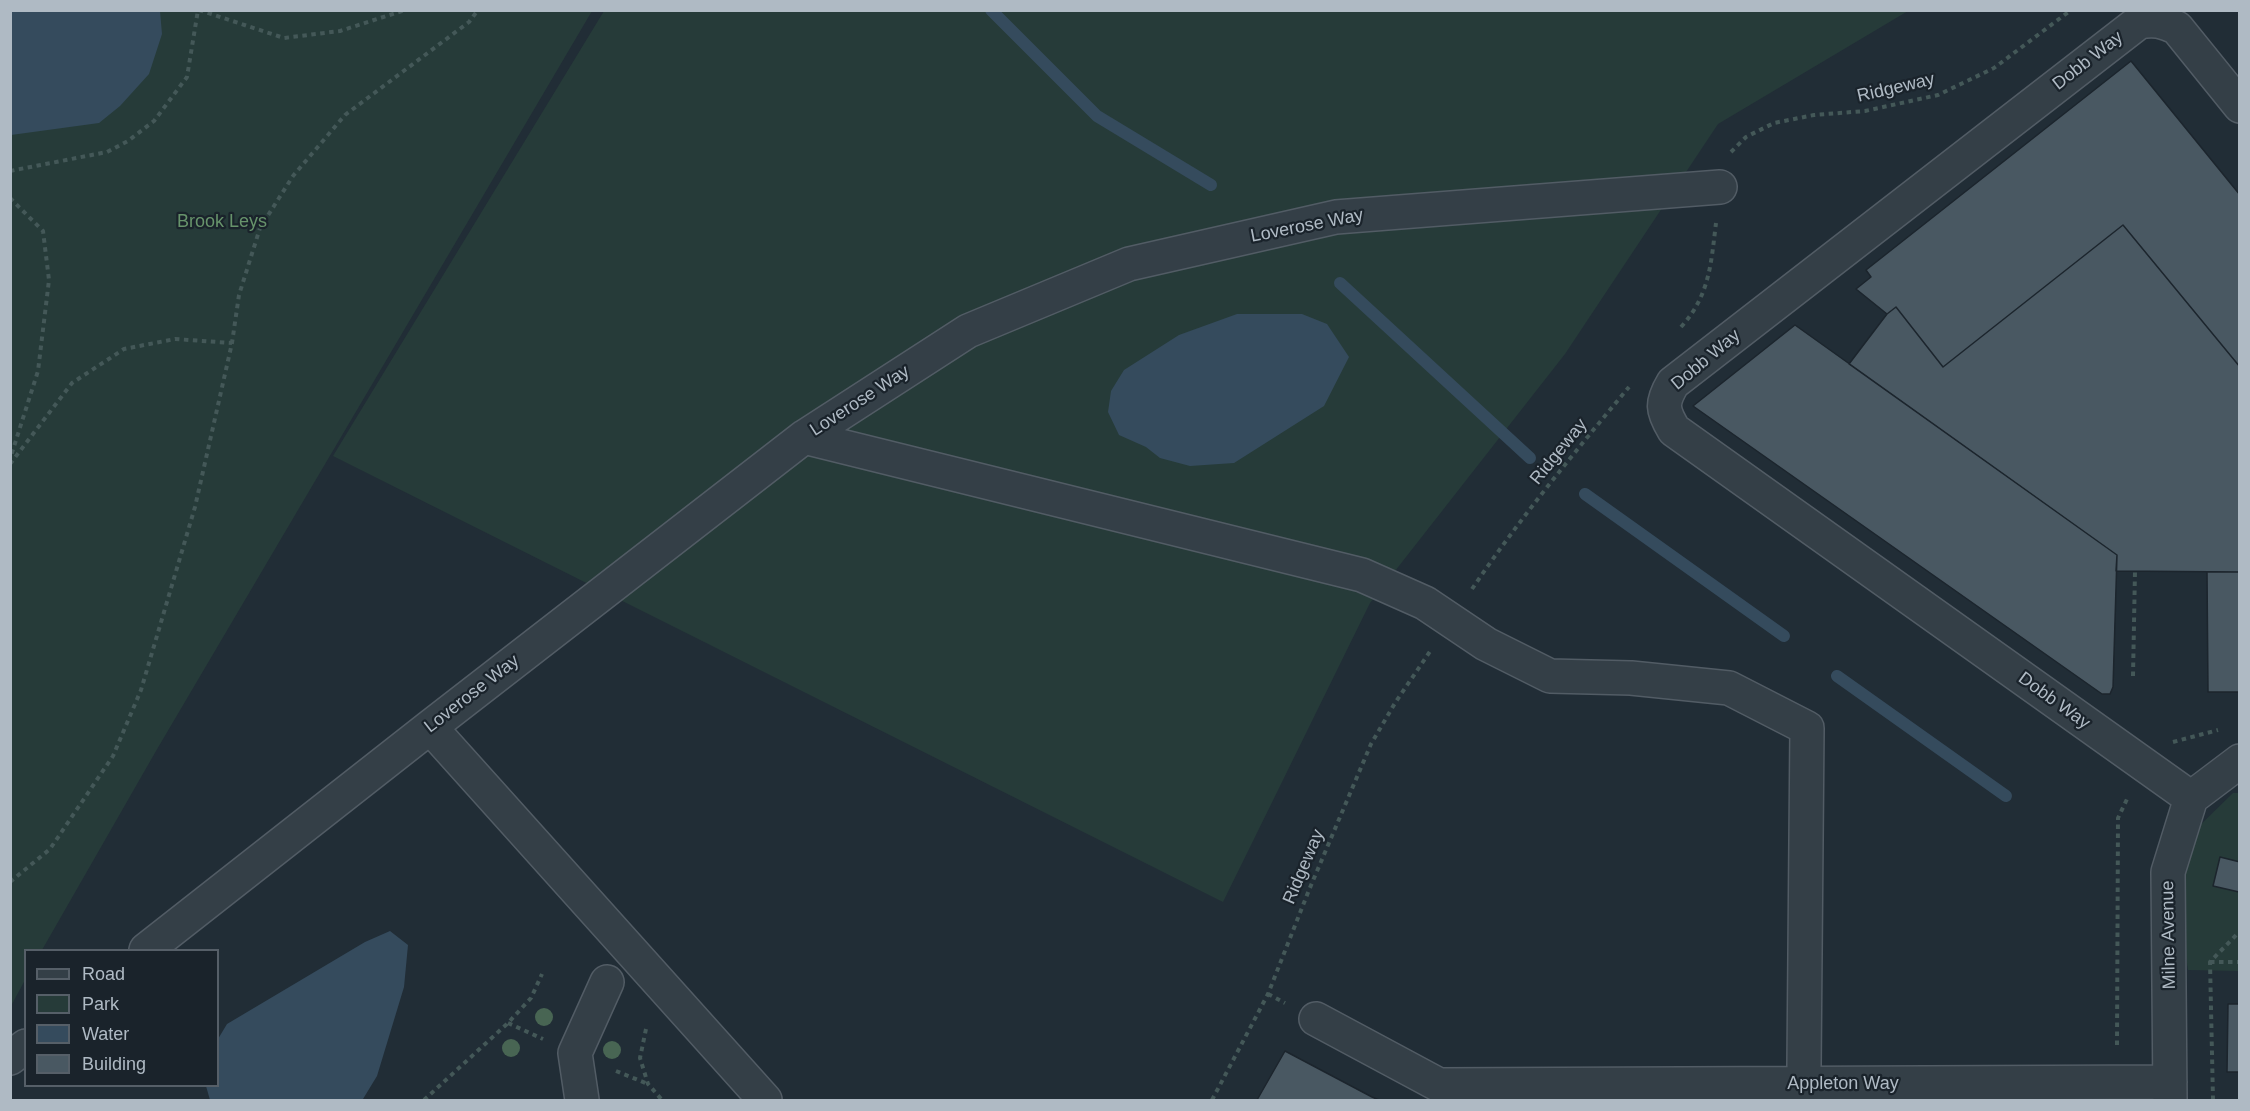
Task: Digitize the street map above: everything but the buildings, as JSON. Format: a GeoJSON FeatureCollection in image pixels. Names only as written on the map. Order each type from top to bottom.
{"type":"FeatureCollection","features":[{"type":"Feature","properties":{"kind":"street","name":"Dobb Way"},"geometry":{"type":"LineString","coordinates":[[2191,798],[1674,430],[1664,414],[1665,396],[1673,382],[2139,22],[2165,21],[2177,28],[2240,106]]}},
{"type":"Feature","properties":{"kind":"street","name":"Loverose Way"},"geometry":{"type":"LineString","coordinates":[[149,949],[804,437],[968,331],[1129,264],[1336,216],[1720,188]]}},
{"type":"Feature","properties":{"kind":"street"},"geometry":{"type":"LineString","coordinates":[[804,437],[1362,575],[1425,603],[1486,644],[1550,676],[1631,678],[1729,688],[1807,728],[1804,1066]]}},
{"type":"Feature","properties":{"kind":"street"},"geometry":{"type":"LineString","coordinates":[[430,727],[765,1101]]}},
{"type":"Feature","properties":{"kind":"street"},"geometry":{"type":"LineString","coordinates":[[2191,798],[2240,761]]}},
{"type":"Feature","properties":{"kind":"street","name":"Milne Avenue"},"geometry":{"type":"LineString","coordinates":[[2170,1091],[2168,872],[2191,798]]}},
{"type":"Feature","properties":{"kind":"street"},"geometry":{"type":"LineString","coordinates":[[582,1101],[575,1053],[607,982]]}},
{"type":"Feature","properties":{"kind":"street","name":"Appleton Way"},"geometry":{"type":"LineString","coordinates":[[1316,1019],[1439,1085],[1583,1093],[2170,1091]]}},
{"type":"Feature","properties":{"kind":"street"},"geometry":{"type":"LineString","coordinates":[[10,1058],[24,1048]]}},
{"type":"Feature","properties":{"kind":"path"},"geometry":{"type":"LineString","coordinates":[[10,171],[107,152],[128,141],[154,121],[187,77],[199,10],[284,38],[340,31],[405,10]]}},
{"type":"Feature","properties":{"kind":"path"},"geometry":{"type":"LineString","coordinates":[[10,882],[50,849],[113,756],[141,690],[195,507],[232,343],[239,295],[260,228],[292,176],[345,115],[469,22],[478,10]]}},
{"type":"Feature","properties":{"kind":"path","name":"Ridgeway"},"geometry":{"type":"LineString","coordinates":[[1676,333],[1691,317],[1709,280],[1720,188],[1727,157],[1746,136],[1774,123],[1814,114],[1865,111],[1938,95],[1994,68],[2071,10]]}},
{"type":"Feature","properties":{"kind":"path"},"geometry":{"type":"LineString","coordinates":[[10,198],[43,231],[49,280],[38,371],[10,462]]}},
{"type":"Feature","properties":{"kind":"path"},"geometry":{"type":"LineString","coordinates":[[10,462],[72,383],[124,349],[175,339],[232,343]]}},
{"type":"Feature","properties":{"kind":"path","name":"Ridgeway"},"geometry":{"type":"LineString","coordinates":[[1212,1101],[1268,994],[1371,744],[1395,703],[1502,545],[1632,384]]}},
{"type":"Feature","properties":{"kind":"path"},"geometry":{"type":"LineString","coordinates":[[2133,676],[2135,571]]}},
{"type":"Feature","properties":{"kind":"path"},"geometry":{"type":"LineString","coordinates":[[2213,1101],[2210,962],[2240,930]]}},
{"type":"Feature","properties":{"kind":"path"},"geometry":{"type":"LineString","coordinates":[[424,1101],[508,1023],[531,998],[542,974]]}},
{"type":"Feature","properties":{"kind":"path"},"geometry":{"type":"LineString","coordinates":[[646,1029],[640,1058],[648,1084],[662,1101]]}},
{"type":"Feature","properties":{"kind":"green space","name":"Brook Leys"},"geometry":{"type":"Polygon","coordinates":[[[11,11],[592,11],[156,751],[43,949],[24,949],[24,982],[11,1006],[11,11]]]}},
{"type":"Feature","properties":{"kind":"green space"},"geometry":{"type":"Polygon","coordinates":[[[604,11],[1908,11],[1718,124],[1565,354],[1370,603],[1223,902],[333,456],[604,11]]]}},
{"type":"Feature","properties":{"kind":"green space"},"geometry":{"type":"Polygon","coordinates":[[[2233,793],[2239,793],[2239,971],[2188,970],[2180,880],[2190,835],[2233,793]]]}},
{"type":"Feature","properties":{"kind":"water"},"geometry":{"type":"Polygon","coordinates":[[[11,10],[160,11],[162,34],[149,74],[120,106],[99,123],[11,135],[11,10]]]}},
{"type":"Feature","properties":{"kind":"water"},"geometry":{"type":"Polygon","coordinates":[[[1237,314],[1302,314],[1327,324],[1349,357],[1324,406],[1234,463],[1190,466],[1160,458],[1146,447],[1119,435],[1108,412],[1111,391],[1124,370],[1179,335],[1237,314]]]}},
{"type":"Feature","properties":{"kind":"water"},"geometry":{"type":"Polygon","coordinates":[[[390,931],[408,945],[404,987],[377,1076],[363,1099],[210,1100],[206,1087],[219,1087],[219,1037],[227,1024],[365,942],[390,931]]]}},
{"type":"Feature","properties":{"kind":"waterway"},"geometry":{"type":"LineString","coordinates":[[991,10],[1097,116],[1211,185]]}},
{"type":"Feature","properties":{"kind":"waterway"},"geometry":{"type":"LineString","coordinates":[[1340,283],[1530,458]]}},
{"type":"Feature","properties":{"kind":"waterway"},"geometry":{"type":"LineString","coordinates":[[1585,494],[1784,636]]}},
{"type":"Feature","properties":{"kind":"waterway"},"geometry":{"type":"LineString","coordinates":[[1837,676],[2006,796]]}}]}
